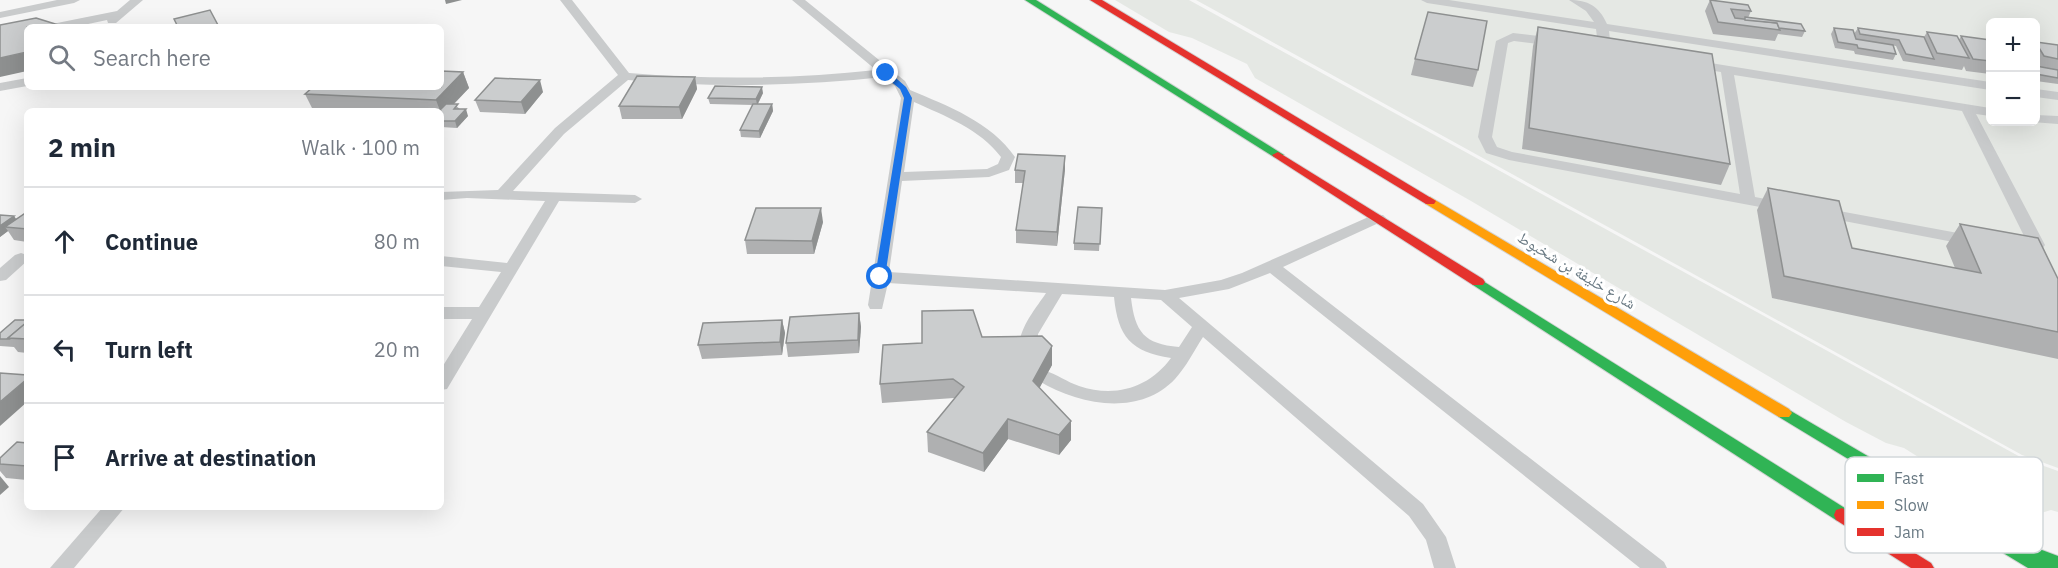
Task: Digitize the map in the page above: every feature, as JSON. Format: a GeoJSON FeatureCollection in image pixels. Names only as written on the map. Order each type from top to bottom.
{"type":"FeatureCollection","features":[{"type":"Feature","properties":{"kind":"main road"},"geometry":{"type":"LineString","coordinates":[[1030,0],[1378,218],[1845,517]]}},
{"type":"Feature","properties":{"kind":"main road","name":"شارع خليفة بن شخبوط"},"geometry":{"type":"LineString","coordinates":[[1095,0],[1858,457]]}},
{"type":"Feature","properties":{"kind":"main road"},"geometry":{"type":"LineString","coordinates":[[1902,553],[1925,568]]}},
{"type":"Feature","properties":{"kind":"main road","name":"شارع خليفة بن شخبوط"},"geometry":{"type":"LineString","coordinates":[[2018,553],[2043,568]]}},
{"type":"Feature","properties":{"kind":"main road"},"geometry":{"type":"LineString","coordinates":[[2031,553],[2058,563]]}},
{"type":"Feature","properties":{"kind":"lane"},"geometry":{"type":"LineString","coordinates":[[0,15],[17,6],[74,0]]}},
{"type":"Feature","properties":{"kind":"lane"},"geometry":{"type":"LineString","coordinates":[[111,24],[118,14],[137,0]]}},
{"type":"Feature","properties":{"kind":"lane"},"geometry":{"type":"LineString","coordinates":[[566,0],[625,76]]}},
{"type":"Feature","properties":{"kind":"lane"},"geometry":{"type":"LineString","coordinates":[[798,0],[886,73],[906,93],[968,123],[994,142],[1008,157],[1004,167],[989,173],[895,177]]}},
{"type":"Feature","properties":{"kind":"lane"},"geometry":{"type":"LineString","coordinates":[[1427,0],[1986,85]]}},
{"type":"Feature","properties":{"kind":"lane"},"geometry":{"type":"LineString","coordinates":[[1575,0],[1587,5],[1595,12],[1611,51],[1532,38],[1513,37],[1502,40],[1485,137],[1491,150],[1509,156],[1990,243]]}},
{"type":"Feature","properties":{"kind":"lane"},"geometry":{"type":"LineString","coordinates":[[71,24],[118,14]]}},
{"type":"Feature","properties":{"kind":"lane"},"geometry":{"type":"LineString","coordinates":[[1682,63],[1986,111]]}},
{"type":"Feature","properties":{"kind":"lane"},"geometry":{"type":"LineString","coordinates":[[1726,70],[1748,200]]}},
{"type":"Feature","properties":{"kind":"lane"},"geometry":{"type":"LineString","coordinates":[[502,195],[552,136],[599,94],[625,76],[677,81],[753,83],[886,73]]}},
{"type":"Feature","properties":{"kind":"lane"},"geometry":{"type":"LineString","coordinates":[[0,87],[24,83]]}},
{"type":"Feature","properties":{"kind":"lane"},"geometry":{"type":"LineString","coordinates":[[876,305],[907,104],[906,93]]}},
{"type":"Feature","properties":{"kind":"lane"},"geometry":{"type":"LineString","coordinates":[[2040,94],[2055,99]]}},
{"type":"Feature","properties":{"kind":"lane"},"geometry":{"type":"LineString","coordinates":[[1967,109],[2037,245],[2022,248],[2011,246]]}},
{"type":"Feature","properties":{"kind":"lane"},"geometry":{"type":"LineString","coordinates":[[2040,119],[2058,120]]}},
{"type":"Feature","properties":{"kind":"lane"},"geometry":{"type":"LineString","coordinates":[[444,196],[502,195],[635,199]]}},
{"type":"Feature","properties":{"kind":"lane"},"geometry":{"type":"LineString","coordinates":[[444,379],[555,196]]}},
{"type":"Feature","properties":{"kind":"lane"},"geometry":{"type":"LineString","coordinates":[[880,277],[1165,295],[1223,285],[1271,267],[1378,218]]}},
{"type":"Feature","properties":{"kind":"lane"},"geometry":{"type":"LineString","coordinates":[[2,272],[21,258]]}},
{"type":"Feature","properties":{"kind":"lane"},"geometry":{"type":"LineString","coordinates":[[444,261],[511,268]]}},
{"type":"Feature","properties":{"kind":"lane"},"geometry":{"type":"LineString","coordinates":[[1271,267],[1656,568]]}},
{"type":"Feature","properties":{"kind":"lane"},"geometry":{"type":"LineString","coordinates":[[1029,356],[1029,334],[1057,288]]}},
{"type":"Feature","properties":{"kind":"lane"},"geometry":{"type":"LineString","coordinates":[[1122,293],[1126,323],[1131,333],[1152,348],[1182,354]]}},
{"type":"Feature","properties":{"kind":"lane"},"geometry":{"type":"LineString","coordinates":[[1165,295],[1416,510],[1433,529],[1443,550],[1445,568]]}},
{"type":"Feature","properties":{"kind":"lane"},"geometry":{"type":"LineString","coordinates":[[444,313],[484,313]]}},
{"type":"Feature","properties":{"kind":"lane"},"geometry":{"type":"LineString","coordinates":[[1045,377],[1074,393],[1091,397],[1126,396],[1156,385],[1167,376],[1201,326]]}},
{"type":"Feature","properties":{"kind":"lane"},"geometry":{"type":"LineString","coordinates":[[61,568],[112,510]]}},
{"type":"Feature","properties":{"kind":"shaded area"},"geometry":{"type":"Polygon","coordinates":[[[1115,0],[1189,0],[2020,457],[1918,457],[1904,448],[1886,443],[1846,422],[1471,201],[1255,78],[1247,64],[1192,38],[1169,32],[1115,0]]]}},
{"type":"Feature","properties":{"kind":"shaded area"},"geometry":{"type":"Polygon","coordinates":[[[1196,0],[2058,0],[2058,468],[2043,463],[2043,457],[2022,455],[1196,0]]]}},
{"type":"Feature","properties":{"kind":"shaded area"},"geometry":{"type":"Polygon","coordinates":[[[2043,466],[2058,471],[2058,512],[2051,510],[2043,512],[2043,466]]]}},
{"type":"Feature","properties":{"kind":"building"},"geometry":{"type":"Polygon","coordinates":[[[1710,0],[1748,5],[1751,11],[1731,9],[1735,18],[1777,23],[1780,30],[1718,22],[1710,0]]]}},
{"type":"Feature","properties":{"kind":"building"},"geometry":{"type":"Polygon","coordinates":[[[210,10],[217,24],[176,24],[174,19],[210,10]]]}},
{"type":"Feature","properties":{"kind":"building"},"geometry":{"type":"Polygon","coordinates":[[[1428,12],[1487,21],[1478,70],[1415,59],[1428,12]]]}},
{"type":"Feature","properties":{"kind":"building"},"geometry":{"type":"Polygon","coordinates":[[[1745,17],[1801,24],[1805,31],[1779,28],[1777,23],[1745,20],[1745,17]]]}},
{"type":"Feature","properties":{"kind":"building"},"geometry":{"type":"Polygon","coordinates":[[[36,18],[55,24],[24,24],[24,53],[0,58],[0,25],[36,18]]]}},
{"type":"Feature","properties":{"kind":"building"},"geometry":{"type":"Polygon","coordinates":[[[1538,27],[1712,54],[1730,164],[1529,128],[1538,27]]]}},
{"type":"Feature","properties":{"kind":"building"},"geometry":{"type":"Polygon","coordinates":[[[1834,28],[1853,30],[1856,39],[1893,45],[1896,54],[1858,48],[1857,45],[1838,42],[1834,28]]]}},
{"type":"Feature","properties":{"kind":"building"},"geometry":{"type":"Polygon","coordinates":[[[1858,28],[1924,37],[1934,59],[1906,54],[1899,40],[1860,34],[1858,28]]]}},
{"type":"Feature","properties":{"kind":"building"},"geometry":{"type":"Polygon","coordinates":[[[1927,32],[1957,36],[1969,58],[1937,53],[1927,32]]]}},
{"type":"Feature","properties":{"kind":"building"},"geometry":{"type":"Polygon","coordinates":[[[1961,36],[1986,39],[1986,61],[1973,59],[1961,36]]]}},
{"type":"Feature","properties":{"kind":"building"},"geometry":{"type":"Polygon","coordinates":[[[2040,43],[2058,45],[2058,59],[2044,56],[2040,50],[2040,43]]]}},
{"type":"Feature","properties":{"kind":"building"},"geometry":{"type":"Polygon","coordinates":[[[2040,67],[2058,70],[2058,78],[2040,75],[2040,67]]]}},
{"type":"Feature","properties":{"kind":"building"},"geometry":{"type":"Polygon","coordinates":[[[444,71],[463,72],[436,100],[305,94],[310,90],[444,90],[444,71]]]}},
{"type":"Feature","properties":{"kind":"building"},"geometry":{"type":"Polygon","coordinates":[[[637,76],[695,77],[679,107],[619,106],[637,76]]]}},
{"type":"Feature","properties":{"kind":"building"},"geometry":{"type":"Polygon","coordinates":[[[495,78],[540,80],[521,102],[475,100],[495,78]]]}},
{"type":"Feature","properties":{"kind":"building"},"geometry":{"type":"Polygon","coordinates":[[[715,86],[762,87],[756,99],[708,98],[715,86]]]}},
{"type":"Feature","properties":{"kind":"building"},"geometry":{"type":"Polygon","coordinates":[[[446,104],[458,104],[454,109],[466,109],[455,121],[444,121],[444,108],[442,108],[446,104]]]}},
{"type":"Feature","properties":{"kind":"building"},"geometry":{"type":"Polygon","coordinates":[[[753,104],[772,104],[759,131],[740,130],[753,104]]]}},
{"type":"Feature","properties":{"kind":"building"},"geometry":{"type":"Polygon","coordinates":[[[1018,154],[1065,156],[1057,232],[1016,230],[1025,171],[1015,170],[1018,154]]]}},
{"type":"Feature","properties":{"kind":"building"},"geometry":{"type":"Polygon","coordinates":[[[1768,188],[1839,201],[1852,248],[1981,273],[1960,224],[2038,238],[2058,279],[2058,332],[1784,276],[1768,188]]]}},
{"type":"Feature","properties":{"kind":"building"},"geometry":{"type":"Polygon","coordinates":[[[1078,207],[1102,208],[1100,244],[1074,243],[1078,207]]]}},
{"type":"Feature","properties":{"kind":"building"},"geometry":{"type":"Polygon","coordinates":[[[756,208],[821,208],[812,241],[745,240],[756,208]]]}},
{"type":"Feature","properties":{"kind":"building"},"geometry":{"type":"Polygon","coordinates":[[[24,214],[24,229],[5,227],[24,214]]]}},
{"type":"Feature","properties":{"kind":"building"},"geometry":{"type":"Polygon","coordinates":[[[0,215],[14,216],[0,226],[0,215]]]}},
{"type":"Feature","properties":{"kind":"building"},"geometry":{"type":"Polygon","coordinates":[[[973,310],[982,337],[1042,336],[1052,346],[1033,381],[1071,421],[1059,435],[1008,419],[983,453],[927,432],[964,387],[953,379],[880,384],[883,345],[922,343],[922,311],[973,310]]]}},
{"type":"Feature","properties":{"kind":"building"},"geometry":{"type":"Polygon","coordinates":[[[859,313],[858,340],[786,343],[790,317],[859,313]]]}},
{"type":"Feature","properties":{"kind":"building"},"geometry":{"type":"Polygon","coordinates":[[[15,320],[24,320],[24,325],[9,339],[0,339],[0,333],[15,320]]]}},
{"type":"Feature","properties":{"kind":"building"},"geometry":{"type":"Polygon","coordinates":[[[782,320],[780,342],[698,345],[703,323],[782,320]]]}},
{"type":"Feature","properties":{"kind":"building"},"geometry":{"type":"Polygon","coordinates":[[[24,325],[24,339],[8,338],[24,325]]]}},
{"type":"Feature","properties":{"kind":"building"},"geometry":{"type":"Polygon","coordinates":[[[0,373],[24,375],[24,382],[0,402],[0,373]]]}},
{"type":"Feature","properties":{"kind":"building"},"geometry":{"type":"Polygon","coordinates":[[[17,442],[24,443],[24,466],[0,464],[0,458],[17,442]]]}},
{"type":"Feature","properties":{"kind":"traffic: fast"},"geometry":{"type":"LineString","coordinates":[[1030,0],[1278,155]]}},
{"type":"Feature","properties":{"kind":"traffic: fast"},"geometry":{"type":"LineString","coordinates":[[1478,282],[1842,515]]}},
{"type":"Feature","properties":{"kind":"traffic: fast"},"geometry":{"type":"LineString","coordinates":[[1784,413],[1858,457]]}},
{"type":"Feature","properties":{"kind":"traffic: fast"},"geometry":{"type":"LineString","coordinates":[[2018,553],[2043,568]]}},
{"type":"Feature","properties":{"kind":"traffic: fast"},"geometry":{"type":"LineString","coordinates":[[2031,553],[2058,563]]}},
{"type":"Feature","properties":{"kind":"traffic: slow"},"geometry":{"type":"LineString","coordinates":[[1430,201],[1784,413]]}},
{"type":"Feature","properties":{"kind":"traffic: jam"},"geometry":{"type":"LineString","coordinates":[[1095,0],[1430,201]]}},
{"type":"Feature","properties":{"kind":"traffic: jam"},"geometry":{"type":"LineString","coordinates":[[1278,155],[1478,282]]}},
{"type":"Feature","properties":{"kind":"traffic: jam"},"geometry":{"type":"LineString","coordinates":[[1902,553],[1925,568]]}},
{"type":"Feature","properties":{"kind":"route"},"geometry":{"type":"LineString","coordinates":[[880,277],[908,98],[900,84],[886,73]]}}]}
